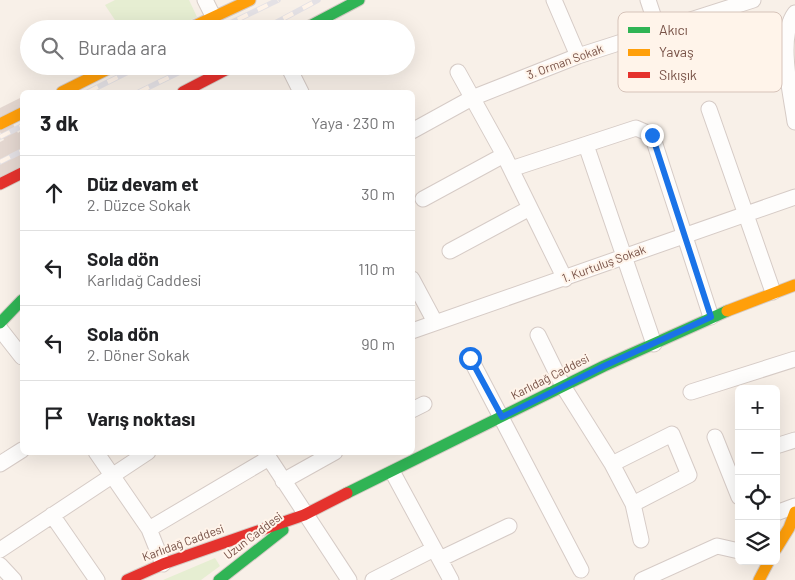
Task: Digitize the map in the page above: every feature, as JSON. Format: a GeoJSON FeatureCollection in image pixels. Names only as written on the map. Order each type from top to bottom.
{"type":"FeatureCollection","features":[{"type":"Feature","properties":{"kind":"main road"},"geometry":{"type":"LineString","coordinates":[[205,20],[250,0]]}},
{"type":"Feature","properties":{"kind":"main road"},"geometry":{"type":"LineString","coordinates":[[321,20],[359,0]]}},
{"type":"Feature","properties":{"kind":"main road"},"geometry":{"type":"LineString","coordinates":[[66,90],[96,75]]}},
{"type":"Feature","properties":{"kind":"main road"},"geometry":{"type":"LineString","coordinates":[[187,90],[216,75]]}},
{"type":"Feature","properties":{"kind":"main road"},"geometry":{"type":"LineString","coordinates":[[0,124],[20,114]]}},
{"type":"Feature","properties":{"kind":"main road"},"geometry":{"type":"LineString","coordinates":[[0,184],[20,174]]}},
{"type":"Feature","properties":{"kind":"main road","name":"Karlıdağ Caddesi"},"geometry":{"type":"LineString","coordinates":[[127,580],[163,564],[304,515],[393,473],[563,386],[711,317],[795,284]]}},
{"type":"Feature","properties":{"kind":"main road"},"geometry":{"type":"LineString","coordinates":[[0,323],[20,302]]}},
{"type":"Feature","properties":{"kind":"main road"},"geometry":{"type":"LineString","coordinates":[[780,544],[792,528],[795,512]]}},
{"type":"Feature","properties":{"kind":"main road","name":"Uzun Caddesi"},"geometry":{"type":"LineString","coordinates":[[219,580],[267,541],[304,515]]}},
{"type":"Feature","properties":{"kind":"main road"},"geometry":{"type":"LineString","coordinates":[[762,578],[767,565]]}},
{"type":"Feature","properties":{"kind":"street"},"geometry":{"type":"LineString","coordinates":[[205,0],[213,16]]}},
{"type":"Feature","properties":{"kind":"street"},"geometry":{"type":"LineString","coordinates":[[554,0],[578,56]]}},
{"type":"Feature","properties":{"kind":"street"},"geometry":{"type":"LineString","coordinates":[[648,0],[652,12]]}},
{"type":"Feature","properties":{"kind":"street","name":"3. Orman Sokak"},"geometry":{"type":"LineString","coordinates":[[703,12],[721,5],[753,0]]}},
{"type":"Feature","properties":{"kind":"street"},"geometry":{"type":"LineString","coordinates":[[795,14],[790,21],[785,38],[795,122]]}},
{"type":"Feature","properties":{"kind":"street","name":"3. Orman Sokak"},"geometry":{"type":"LineString","coordinates":[[415,130],[472,98],[578,56],[618,43]]}},
{"type":"Feature","properties":{"kind":"street"},"geometry":{"type":"LineString","coordinates":[[458,72],[504,155],[565,278]]}},
{"type":"Feature","properties":{"kind":"street"},"geometry":{"type":"LineString","coordinates":[[292,75],[300,90]]}},
{"type":"Feature","properties":{"kind":"street"},"geometry":{"type":"LineString","coordinates":[[709,109],[773,292]]}},
{"type":"Feature","properties":{"kind":"street"},"geometry":{"type":"LineString","coordinates":[[511,170],[636,128],[652,135],[711,317]]}},
{"type":"Feature","properties":{"kind":"street"},"geometry":{"type":"LineString","coordinates":[[586,145],[654,344]]}},
{"type":"Feature","properties":{"kind":"street"},"geometry":{"type":"LineString","coordinates":[[422,199],[504,155]]}},
{"type":"Feature","properties":{"kind":"street","name":"1. Kurtuluş Sokak"},"geometry":{"type":"LineString","coordinates":[[415,331],[435,322],[795,198]]}},
{"type":"Feature","properties":{"kind":"street"},"geometry":{"type":"LineString","coordinates":[[450,251],[530,208]]}},
{"type":"Feature","properties":{"kind":"street"},"geometry":{"type":"LineString","coordinates":[[415,285],[435,322]]}},
{"type":"Feature","properties":{"kind":"street"},"geometry":{"type":"LineString","coordinates":[[0,328],[20,354]]}},
{"type":"Feature","properties":{"kind":"street"},"geometry":{"type":"LineString","coordinates":[[538,335],[563,386],[612,464],[633,504],[641,540]]}},
{"type":"Feature","properties":{"kind":"street"},"geometry":{"type":"LineString","coordinates":[[470,358],[581,570]]}},
{"type":"Feature","properties":{"kind":"street"},"geometry":{"type":"LineString","coordinates":[[691,392],[795,359]]}},
{"type":"Feature","properties":{"kind":"street"},"geometry":{"type":"LineString","coordinates":[[612,464],[672,434],[689,475],[633,504]]}},
{"type":"Feature","properties":{"kind":"street"},"geometry":{"type":"LineString","coordinates":[[715,437],[732,461],[735,476]]}},
{"type":"Feature","properties":{"kind":"street"},"geometry":{"type":"LineString","coordinates":[[780,445],[795,440]]}},
{"type":"Feature","properties":{"kind":"street"},"geometry":{"type":"LineString","coordinates":[[0,464],[20,451]]}},
{"type":"Feature","properties":{"kind":"street"},"geometry":{"type":"LineString","coordinates":[[98,455],[149,529],[163,564]]}},
{"type":"Feature","properties":{"kind":"street"},"geometry":{"type":"LineString","coordinates":[[0,550],[143,455]]}},
{"type":"Feature","properties":{"kind":"street"},"geometry":{"type":"LineString","coordinates":[[149,529],[267,455],[304,515],[348,580]]}},
{"type":"Feature","properties":{"kind":"street"},"geometry":{"type":"LineString","coordinates":[[283,481],[330,455]]}},
{"type":"Feature","properties":{"kind":"street"},"geometry":{"type":"LineString","coordinates":[[393,473],[451,580]]}},
{"type":"Feature","properties":{"kind":"street"},"geometry":{"type":"LineString","coordinates":[[780,512],[795,506]]}},
{"type":"Feature","properties":{"kind":"street"},"geometry":{"type":"LineString","coordinates":[[52,515],[97,580]]}},
{"type":"Feature","properties":{"kind":"street"},"geometry":{"type":"LineString","coordinates":[[372,580],[509,526]]}},
{"type":"Feature","properties":{"kind":"street"},"geometry":{"type":"LineString","coordinates":[[642,580],[717,546],[735,550]]}},
{"type":"Feature","properties":{"kind":"street"},"geometry":{"type":"LineString","coordinates":[[0,565],[14,580]]}},
{"type":"Feature","properties":{"kind":"green space"},"geometry":{"type":"Polygon","coordinates":[[[115,0],[189,0],[197,17],[191,20],[115,20],[105,5],[115,0]]]}},
{"type":"Feature","properties":{"kind":"green space"},"geometry":{"type":"Polygon","coordinates":[[[215,558],[220,566],[201,580],[163,580],[215,558]]]}},
{"type":"Feature","properties":{"kind":"building"},"geometry":{"type":"Polygon","coordinates":[[[20,98],[20,111],[9,117],[18,133],[20,132],[20,174],[0,184],[0,142],[4,140],[0,132],[0,108],[20,98]]]}},
{"type":"Feature","properties":{"kind":"railway"},"geometry":{"type":"LineString","coordinates":[[237,20],[278,0]]}},
{"type":"Feature","properties":{"kind":"railway"},"geometry":{"type":"LineString","coordinates":[[281,20],[318,0]]}},
{"type":"Feature","properties":{"kind":"railway"},"geometry":{"type":"LineString","coordinates":[[92,90],[122,75]]}},
{"type":"Feature","properties":{"kind":"railway"},"geometry":{"type":"LineString","coordinates":[[143,90],[174,75]]}},
{"type":"Feature","properties":{"kind":"railway"},"geometry":{"type":"LineString","coordinates":[[0,137],[20,127]]}},
{"type":"Feature","properties":{"kind":"railway"},"geometry":{"type":"LineString","coordinates":[[0,162],[20,152]]}},
{"type":"Feature","properties":{"kind":"traffic: fast"},"geometry":{"type":"LineString","coordinates":[[321,20],[359,0]]}},
{"type":"Feature","properties":{"kind":"traffic: fast"},"geometry":{"type":"LineString","coordinates":[[0,323],[20,302]]}},
{"type":"Feature","properties":{"kind":"traffic: fast"},"geometry":{"type":"LineString","coordinates":[[347,493],[604,366],[727,311]]}},
{"type":"Feature","properties":{"kind":"traffic: fast"},"geometry":{"type":"LineString","coordinates":[[219,580],[283,530]]}},
{"type":"Feature","properties":{"kind":"traffic: slow"},"geometry":{"type":"LineString","coordinates":[[207,20],[250,0]]}},
{"type":"Feature","properties":{"kind":"traffic: slow"},"geometry":{"type":"LineString","coordinates":[[66,90],[96,75]]}},
{"type":"Feature","properties":{"kind":"traffic: slow"},"geometry":{"type":"LineString","coordinates":[[0,124],[20,114]]}},
{"type":"Feature","properties":{"kind":"traffic: slow"},"geometry":{"type":"LineString","coordinates":[[727,311],[795,285]]}},
{"type":"Feature","properties":{"kind":"traffic: slow"},"geometry":{"type":"LineString","coordinates":[[780,543],[789,528],[795,512]]}},
{"type":"Feature","properties":{"kind":"traffic: slow"},"geometry":{"type":"LineString","coordinates":[[759,580],[767,565]]}},
{"type":"Feature","properties":{"kind":"traffic: jam"},"geometry":{"type":"LineString","coordinates":[[187,90],[216,75]]}},
{"type":"Feature","properties":{"kind":"traffic: jam"},"geometry":{"type":"LineString","coordinates":[[0,184],[20,174]]}},
{"type":"Feature","properties":{"kind":"traffic: jam"},"geometry":{"type":"LineString","coordinates":[[127,580],[163,564],[304,515],[347,493]]}},
{"type":"Feature","properties":{"kind":"route"},"geometry":{"type":"LineString","coordinates":[[470,358],[502,417],[604,366],[711,317],[652,135]]}}]}
